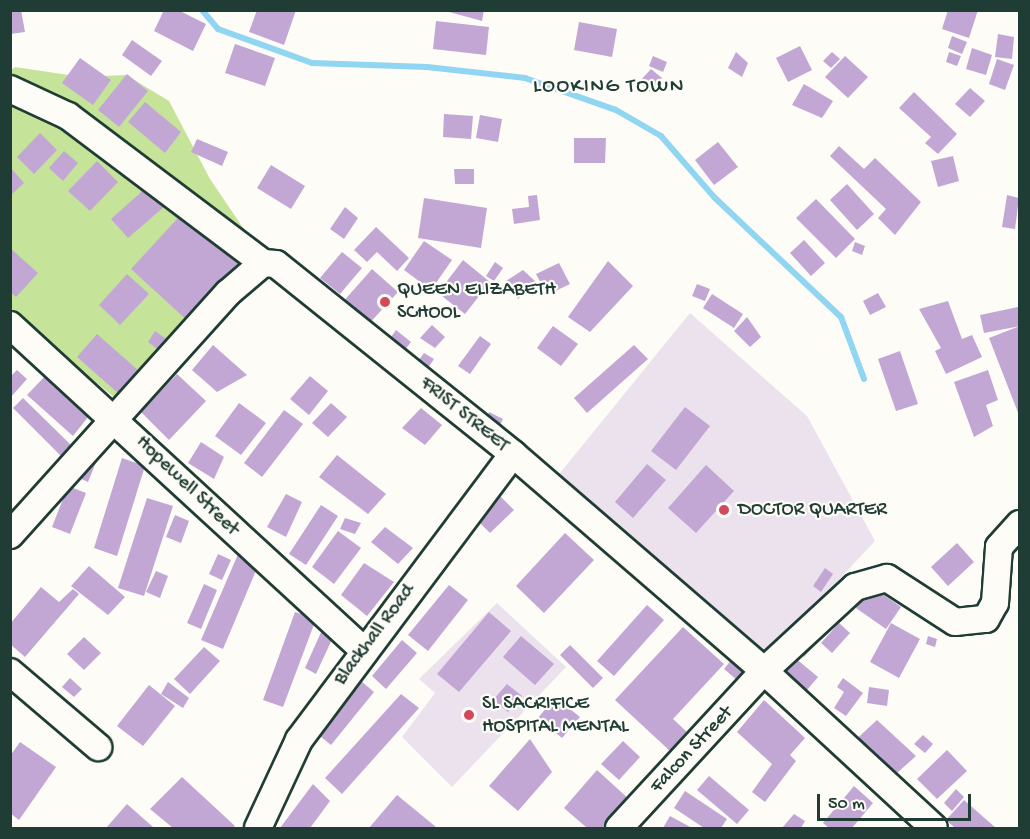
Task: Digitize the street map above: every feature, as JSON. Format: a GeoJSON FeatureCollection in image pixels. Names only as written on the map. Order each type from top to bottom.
{"type":"FeatureCollection","features":[{"type":"Feature","properties":{"kind":"street","name":"FRIST STREET"},"geometry":{"type":"LineString","coordinates":[[10,89],[68,116],[263,263],[276,264],[513,454],[764,671],[934,828]]}},
{"type":"Feature","properties":{"kind":"street"},"geometry":{"type":"LineString","coordinates":[[10,535],[114,415],[263,263]]}},
{"type":"Feature","properties":{"kind":"street","name":"Hopewell Street"},"geometry":{"type":"LineString","coordinates":[[10,325],[114,415],[362,650]]}},
{"type":"Feature","properties":{"kind":"street","name":"Blackhall Road"},"geometry":{"type":"LineString","coordinates":[[258,828],[299,740],[362,650],[513,454]]}},
{"type":"Feature","properties":{"kind":"street","name":"Falcon Street"},"geometry":{"type":"LineString","coordinates":[[619,828],[764,671],[835,603],[874,579],[905,586],[955,622],[986,619],[995,603],[999,547],[1020,524]]}},
{"type":"Feature","properties":{"kind":"street"},"geometry":{"type":"LineString","coordinates":[[10,672],[98,747]]}},
{"type":"Feature","properties":{"kind":"shaded area","name":"DOCTOR QUARTER"},"geometry":{"type":"Polygon","coordinates":[[[690,313],[807,416],[875,541],[761,663],[556,478],[690,313]]]}},
{"type":"Feature","properties":{"kind":"shaded area","name":"SL SACRIFICE HOSPITAL MENTAL"},"geometry":{"type":"Polygon","coordinates":[[[497,603],[566,667],[452,787],[402,737],[435,693],[419,679],[497,603]]]}},
{"type":"Feature","properties":{"kind":"green space"},"geometry":{"type":"Polygon","coordinates":[[[15,67],[82,77],[126,75],[169,101],[210,179],[260,253],[120,402],[11,313],[10,71],[15,67]]]}},
{"type":"Feature","properties":{"kind":"building"},"geometry":{"type":"Polygon","coordinates":[[[10,10],[21,10],[25,32],[10,34],[10,10]]]}},
{"type":"Feature","properties":{"kind":"building"},"geometry":{"type":"Polygon","coordinates":[[[164,10],[178,10],[206,24],[193,51],[154,31],[164,10]]]}},
{"type":"Feature","properties":{"kind":"building"},"geometry":{"type":"Polygon","coordinates":[[[257,10],[296,10],[284,45],[249,32],[257,10]]]}},
{"type":"Feature","properties":{"kind":"building"},"geometry":{"type":"Polygon","coordinates":[[[442,10],[484,10],[482,21],[442,10]]]}},
{"type":"Feature","properties":{"kind":"building"},"geometry":{"type":"Polygon","coordinates":[[[948,10],[978,10],[969,38],[942,29],[948,10]]]}},
{"type":"Feature","properties":{"kind":"building"},"geometry":{"type":"Polygon","coordinates":[[[436,21],[489,27],[486,55],[433,49],[436,21]]]}},
{"type":"Feature","properties":{"kind":"building"},"geometry":{"type":"Polygon","coordinates":[[[579,22],[617,29],[612,57],[574,50],[579,22]]]}},
{"type":"Feature","properties":{"kind":"building"},"geometry":{"type":"Polygon","coordinates":[[[998,34],[1014,37],[1012,59],[995,57],[998,34]]]}},
{"type":"Feature","properties":{"kind":"building"},"geometry":{"type":"Polygon","coordinates":[[[952,36],[967,42],[962,54],[948,48],[952,36]]]}},
{"type":"Feature","properties":{"kind":"building"},"geometry":{"type":"Polygon","coordinates":[[[132,40],[162,61],[151,76],[122,55],[132,40]]]}},
{"type":"Feature","properties":{"kind":"building"},"geometry":{"type":"Polygon","coordinates":[[[235,44],[275,58],[265,86],[225,73],[235,44]]]}},
{"type":"Feature","properties":{"kind":"building"},"geometry":{"type":"Polygon","coordinates":[[[800,46],[812,70],[788,82],[776,58],[800,46]]]}},
{"type":"Feature","properties":{"kind":"building"},"geometry":{"type":"Polygon","coordinates":[[[972,48],[992,55],[986,75],[966,69],[972,48]]]}},
{"type":"Feature","properties":{"kind":"building"},"geometry":{"type":"Polygon","coordinates":[[[736,52],[748,63],[742,77],[728,68],[736,52]]]}},
{"type":"Feature","properties":{"kind":"building"},"geometry":{"type":"Polygon","coordinates":[[[832,52],[840,59],[831,68],[823,61],[832,52]]]}},
{"type":"Feature","properties":{"kind":"building"},"geometry":{"type":"Polygon","coordinates":[[[949,52],[961,56],[957,66],[946,62],[949,52]]]}},
{"type":"Feature","properties":{"kind":"building"},"geometry":{"type":"Polygon","coordinates":[[[653,56],[667,62],[663,72],[649,66],[653,56]]]}},
{"type":"Feature","properties":{"kind":"building"},"geometry":{"type":"Polygon","coordinates":[[[845,56],[868,77],[848,98],[825,77],[845,56]]]}},
{"type":"Feature","properties":{"kind":"building"},"geometry":{"type":"Polygon","coordinates":[[[80,58],[111,80],[93,105],[62,83],[80,58]]]}},
{"type":"Feature","properties":{"kind":"building"},"geometry":{"type":"Polygon","coordinates":[[[997,59],[1014,65],[1005,90],[989,84],[997,59]]]}},
{"type":"Feature","properties":{"kind":"building"},"geometry":{"type":"Polygon","coordinates":[[[651,69],[662,78],[650,92],[639,82],[651,69]]]}},
{"type":"Feature","properties":{"kind":"building"},"geometry":{"type":"Polygon","coordinates":[[[127,74],[148,91],[119,127],[98,110],[127,74]]]}},
{"type":"Feature","properties":{"kind":"building"},"geometry":{"type":"Polygon","coordinates":[[[804,84],[833,101],[822,118],[792,105],[804,84]]]}},
{"type":"Feature","properties":{"kind":"building"},"geometry":{"type":"Polygon","coordinates":[[[970,88],[985,101],[970,117],[955,104],[970,88]]]}},
{"type":"Feature","properties":{"kind":"building"},"geometry":{"type":"Polygon","coordinates":[[[914,92],[957,134],[938,154],[925,143],[931,137],[899,108],[914,92]]]}},
{"type":"Feature","properties":{"kind":"building"},"geometry":{"type":"Polygon","coordinates":[[[145,102],[181,132],[165,153],[128,122],[145,102]]]}},
{"type":"Feature","properties":{"kind":"building"},"geometry":{"type":"Polygon","coordinates":[[[444,114],[473,116],[471,139],[443,137],[444,114]]]}},
{"type":"Feature","properties":{"kind":"building"},"geometry":{"type":"Polygon","coordinates":[[[480,115],[502,119],[498,142],[476,138],[480,115]]]}},
{"type":"Feature","properties":{"kind":"building"},"geometry":{"type":"Polygon","coordinates":[[[40,133],[57,150],[34,174],[17,157],[40,133]]]}},
{"type":"Feature","properties":{"kind":"building"},"geometry":{"type":"Polygon","coordinates":[[[574,138],[606,138],[605,163],[574,163],[574,138]]]}},
{"type":"Feature","properties":{"kind":"building"},"geometry":{"type":"Polygon","coordinates":[[[197,139],[228,152],[222,166],[191,152],[197,139]]]}},
{"type":"Feature","properties":{"kind":"building"},"geometry":{"type":"Polygon","coordinates":[[[718,142],[738,167],[714,185],[695,160],[718,142]]]}},
{"type":"Feature","properties":{"kind":"building"},"geometry":{"type":"Polygon","coordinates":[[[839,146],[864,169],[875,158],[921,202],[895,235],[878,218],[886,209],[830,156],[839,146]]]}},
{"type":"Feature","properties":{"kind":"building"},"geometry":{"type":"Polygon","coordinates":[[[64,151],[78,163],[63,181],[49,168],[64,151]]]}},
{"type":"Feature","properties":{"kind":"building"},"geometry":{"type":"Polygon","coordinates":[[[953,156],[959,181],[938,187],[931,161],[953,156]]]}},
{"type":"Feature","properties":{"kind":"building"},"geometry":{"type":"Polygon","coordinates":[[[97,161],[118,182],[90,211],[68,191],[97,161]]]}},
{"type":"Feature","properties":{"kind":"building"},"geometry":{"type":"Polygon","coordinates":[[[271,165],[305,186],[291,209],[257,188],[271,165]]]}},
{"type":"Feature","properties":{"kind":"building"},"geometry":{"type":"Polygon","coordinates":[[[10,167],[24,183],[12,194],[10,193],[10,167]]]}},
{"type":"Feature","properties":{"kind":"building"},"geometry":{"type":"Polygon","coordinates":[[[454,169],[474,169],[474,184],[455,184],[454,169]]]}},
{"type":"Feature","properties":{"kind":"building"},"geometry":{"type":"Polygon","coordinates":[[[847,184],[874,214],[857,230],[830,200],[847,184]]]}},
{"type":"Feature","properties":{"kind":"building"},"geometry":{"type":"Polygon","coordinates":[[[148,186],[165,206],[128,238],[111,219],[148,186]]]}},
{"type":"Feature","properties":{"kind":"building"},"geometry":{"type":"Polygon","coordinates":[[[537,195],[540,220],[514,224],[512,209],[529,207],[528,196],[537,195]]]}},
{"type":"Feature","properties":{"kind":"building"},"geometry":{"type":"Polygon","coordinates":[[[1007,195],[1019,198],[1015,229],[1002,227],[1007,195]]]}},
{"type":"Feature","properties":{"kind":"building"},"geometry":{"type":"Polygon","coordinates":[[[424,198],[487,208],[481,248],[418,238],[424,198]]]}},
{"type":"Feature","properties":{"kind":"building"},"geometry":{"type":"Polygon","coordinates":[[[816,199],[855,239],[836,258],[796,218],[816,199]]]}},
{"type":"Feature","properties":{"kind":"building"},"geometry":{"type":"Polygon","coordinates":[[[189,206],[247,259],[189,322],[131,269],[189,206]]]}},
{"type":"Feature","properties":{"kind":"building"},"geometry":{"type":"Polygon","coordinates":[[[345,207],[358,218],[344,239],[330,229],[345,207]]]}},
{"type":"Feature","properties":{"kind":"building"},"geometry":{"type":"Polygon","coordinates":[[[376,227],[409,258],[397,271],[377,252],[367,262],[354,250],[376,227]]]}},
{"type":"Feature","properties":{"kind":"building"},"geometry":{"type":"Polygon","coordinates":[[[804,240],[825,263],[811,276],[790,253],[804,240]]]}},
{"type":"Feature","properties":{"kind":"building"},"geometry":{"type":"Polygon","coordinates":[[[424,241],[452,260],[431,290],[404,270],[424,241]]]}},
{"type":"Feature","properties":{"kind":"building"},"geometry":{"type":"Polygon","coordinates":[[[855,242],[865,246],[862,255],[852,251],[855,242]]]}},
{"type":"Feature","properties":{"kind":"building"},"geometry":{"type":"Polygon","coordinates":[[[10,248],[38,273],[16,297],[10,292],[10,248]]]}},
{"type":"Feature","properties":{"kind":"building"},"geometry":{"type":"Polygon","coordinates":[[[342,252],[362,268],[340,294],[320,278],[342,252]]]}},
{"type":"Feature","properties":{"kind":"building"},"geometry":{"type":"Polygon","coordinates":[[[463,260],[490,282],[465,314],[438,293],[463,260]]]}},
{"type":"Feature","properties":{"kind":"building"},"geometry":{"type":"Polygon","coordinates":[[[608,261],[633,286],[590,332],[568,317],[608,261]]]}},
{"type":"Feature","properties":{"kind":"building"},"geometry":{"type":"Polygon","coordinates":[[[495,262],[503,268],[494,281],[486,276],[495,262]]]}},
{"type":"Feature","properties":{"kind":"building"},"geometry":{"type":"Polygon","coordinates":[[[559,263],[570,284],[547,295],[536,274],[559,263]]]}},
{"type":"Feature","properties":{"kind":"building"},"geometry":{"type":"Polygon","coordinates":[[[372,269],[398,292],[367,326],[342,303],[372,269]]]}},
{"type":"Feature","properties":{"kind":"building"},"geometry":{"type":"Polygon","coordinates":[[[523,270],[536,282],[518,299],[506,281],[523,270]]]}},
{"type":"Feature","properties":{"kind":"building"},"geometry":{"type":"Polygon","coordinates":[[[127,274],[149,294],[120,325],[99,305],[127,274]]]}},
{"type":"Feature","properties":{"kind":"building"},"geometry":{"type":"Polygon","coordinates":[[[697,284],[710,289],[705,301],[692,296],[697,284]]]}},
{"type":"Feature","properties":{"kind":"building"},"geometry":{"type":"Polygon","coordinates":[[[878,293],[886,307],[870,315],[863,301],[878,293]]]}},
{"type":"Feature","properties":{"kind":"building"},"geometry":{"type":"Polygon","coordinates":[[[712,294],[743,314],[734,328],[703,308],[712,294]]]}},
{"type":"Feature","properties":{"kind":"building"},"geometry":{"type":"Polygon","coordinates":[[[948,301],[962,339],[972,335],[982,357],[946,374],[935,351],[941,348],[919,309],[948,301]]]}},
{"type":"Feature","properties":{"kind":"building"},"geometry":{"type":"Polygon","coordinates":[[[1018,307],[1020,326],[984,333],[980,315],[1018,307]]]}},
{"type":"Feature","properties":{"kind":"building"},"geometry":{"type":"Polygon","coordinates":[[[747,317],[761,337],[750,347],[734,331],[747,317]]]}},
{"type":"Feature","properties":{"kind":"building"},"geometry":{"type":"Polygon","coordinates":[[[432,325],[445,337],[435,348],[420,338],[432,325]]]}},
{"type":"Feature","properties":{"kind":"building"},"geometry":{"type":"Polygon","coordinates":[[[553,326],[578,344],[561,366],[537,348],[553,326]]]}},
{"type":"Feature","properties":{"kind":"building"},"geometry":{"type":"Polygon","coordinates":[[[1020,326],[1020,415],[1019,415],[989,338],[1020,326]]]}},
{"type":"Feature","properties":{"kind":"building"},"geometry":{"type":"Polygon","coordinates":[[[396,330],[411,342],[404,351],[389,340],[396,330]]]}},
{"type":"Feature","properties":{"kind":"building"},"geometry":{"type":"Polygon","coordinates":[[[155,331],[168,340],[160,351],[148,342],[155,331]]]}},
{"type":"Feature","properties":{"kind":"building"},"geometry":{"type":"Polygon","coordinates":[[[97,334],[139,371],[119,394],[77,357],[97,334]]]}},
{"type":"Feature","properties":{"kind":"building"},"geometry":{"type":"Polygon","coordinates":[[[480,336],[491,344],[470,374],[458,366],[480,336]]]}},
{"type":"Feature","properties":{"kind":"building"},"geometry":{"type":"Polygon","coordinates":[[[213,345],[247,375],[217,392],[192,370],[213,345]]]}},
{"type":"Feature","properties":{"kind":"building"},"geometry":{"type":"Polygon","coordinates":[[[634,345],[648,359],[587,413],[574,398],[634,345]]]}},
{"type":"Feature","properties":{"kind":"building"},"geometry":{"type":"Polygon","coordinates":[[[900,351],[918,404],[896,411],[878,359],[900,351]]]}},
{"type":"Feature","properties":{"kind":"building"},"geometry":{"type":"Polygon","coordinates":[[[424,353],[434,359],[426,371],[416,364],[424,353]]]}},
{"type":"Feature","properties":{"kind":"building"},"geometry":{"type":"Polygon","coordinates":[[[17,370],[27,379],[10,398],[10,377],[17,370]]]}},
{"type":"Feature","properties":{"kind":"building"},"geometry":{"type":"Polygon","coordinates":[[[988,370],[998,400],[986,405],[993,426],[974,437],[954,382],[988,370]]]}},
{"type":"Feature","properties":{"kind":"building"},"geometry":{"type":"Polygon","coordinates":[[[48,373],[92,412],[73,436],[27,395],[48,373]]]}},
{"type":"Feature","properties":{"kind":"building"},"geometry":{"type":"Polygon","coordinates":[[[177,374],[206,401],[169,440],[141,412],[177,374]]]}},
{"type":"Feature","properties":{"kind":"building"},"geometry":{"type":"Polygon","coordinates":[[[310,376],[328,391],[309,415],[290,399],[310,376]]]}},
{"type":"Feature","properties":{"kind":"building"},"geometry":{"type":"Polygon","coordinates":[[[23,398],[72,446],[61,456],[13,408],[23,398]]]}},
{"type":"Feature","properties":{"kind":"building"},"geometry":{"type":"Polygon","coordinates":[[[239,403],[266,423],[241,455],[215,436],[239,403]]]}},
{"type":"Feature","properties":{"kind":"building"},"geometry":{"type":"Polygon","coordinates":[[[331,403],[347,417],[328,437],[312,423],[331,403]]]}},
{"type":"Feature","properties":{"kind":"building"},"geometry":{"type":"Polygon","coordinates":[[[685,407],[710,426],[676,470],[651,451],[685,407]]]}},
{"type":"Feature","properties":{"kind":"building"},"geometry":{"type":"Polygon","coordinates":[[[421,408],[442,425],[425,445],[402,428],[421,408]]]}},
{"type":"Feature","properties":{"kind":"building"},"geometry":{"type":"Polygon","coordinates":[[[284,410],[303,424],[262,477],[244,463],[284,410]]]}},
{"type":"Feature","properties":{"kind":"building"},"geometry":{"type":"Polygon","coordinates":[[[489,412],[503,419],[495,435],[483,427],[489,412]]]}},
{"type":"Feature","properties":{"kind":"building"},"geometry":{"type":"Polygon","coordinates":[[[201,442],[224,457],[214,479],[188,463],[201,442]]]}},
{"type":"Feature","properties":{"kind":"building"},"geometry":{"type":"Polygon","coordinates":[[[86,455],[97,460],[88,482],[77,477],[86,455]]]}},
{"type":"Feature","properties":{"kind":"building"},"geometry":{"type":"Polygon","coordinates":[[[337,455],[386,494],[368,514],[319,477],[337,455]]]}},
{"type":"Feature","properties":{"kind":"building"},"geometry":{"type":"Polygon","coordinates":[[[122,458],[145,466],[117,556],[94,548],[122,458]]]}},
{"type":"Feature","properties":{"kind":"building"},"geometry":{"type":"Polygon","coordinates":[[[647,464],[666,480],[633,518],[615,502],[647,464]]]}},
{"type":"Feature","properties":{"kind":"building"},"geometry":{"type":"Polygon","coordinates":[[[706,465],[734,491],[696,533],[668,508],[706,465]]]}},
{"type":"Feature","properties":{"kind":"building"},"geometry":{"type":"Polygon","coordinates":[[[68,486],[86,493],[70,534],[52,527],[68,486]]]}},
{"type":"Feature","properties":{"kind":"building"},"geometry":{"type":"Polygon","coordinates":[[[286,494],[302,502],[286,537],[267,527],[286,494]]]}},
{"type":"Feature","properties":{"kind":"building"},"geometry":{"type":"Polygon","coordinates":[[[500,496],[514,510],[490,533],[476,519],[500,496]]]}},
{"type":"Feature","properties":{"kind":"building"},"geometry":{"type":"Polygon","coordinates":[[[147,498],[173,506],[144,596],[118,588],[147,498]]]}},
{"type":"Feature","properties":{"kind":"building"},"geometry":{"type":"Polygon","coordinates":[[[321,505],[338,516],[306,565],[289,554],[321,505]]]}},
{"type":"Feature","properties":{"kind":"building"},"geometry":{"type":"Polygon","coordinates":[[[175,515],[189,521],[181,543],[166,537],[175,515]]]}},
{"type":"Feature","properties":{"kind":"building"},"geometry":{"type":"Polygon","coordinates":[[[345,518],[361,523],[355,534],[340,529],[345,518]]]}},
{"type":"Feature","properties":{"kind":"building"},"geometry":{"type":"Polygon","coordinates":[[[385,527],[413,548],[398,564],[371,542],[385,527]]]}},
{"type":"Feature","properties":{"kind":"building"},"geometry":{"type":"Polygon","coordinates":[[[338,531],[361,548],[334,584],[312,567],[338,531]]]}},
{"type":"Feature","properties":{"kind":"building"},"geometry":{"type":"Polygon","coordinates":[[[565,533],[594,560],[544,613],[516,586],[565,533]]]}},
{"type":"Feature","properties":{"kind":"building"},"geometry":{"type":"Polygon","coordinates":[[[957,543],[974,562],[948,586],[931,567],[957,543]]]}},
{"type":"Feature","properties":{"kind":"building"},"geometry":{"type":"Polygon","coordinates":[[[239,552],[260,561],[223,649],[201,640],[239,552]]]}},
{"type":"Feature","properties":{"kind":"building"},"geometry":{"type":"Polygon","coordinates":[[[218,554],[231,560],[222,580],[209,574],[218,554]]]}},
{"type":"Feature","properties":{"kind":"building"},"geometry":{"type":"Polygon","coordinates":[[[364,563],[394,582],[367,616],[341,595],[364,563]]]}},
{"type":"Feature","properties":{"kind":"building"},"geometry":{"type":"Polygon","coordinates":[[[89,566],[125,597],[108,615],[71,586],[89,566]]]}},
{"type":"Feature","properties":{"kind":"building"},"geometry":{"type":"Polygon","coordinates":[[[825,568],[833,574],[821,592],[813,586],[825,568]]]}},
{"type":"Feature","properties":{"kind":"building"},"geometry":{"type":"Polygon","coordinates":[[[156,571],[168,576],[160,598],[146,592],[156,571]]]}},
{"type":"Feature","properties":{"kind":"building"},"geometry":{"type":"Polygon","coordinates":[[[204,584],[217,590],[201,629],[187,623],[204,584]]]}},
{"type":"Feature","properties":{"kind":"building"},"geometry":{"type":"Polygon","coordinates":[[[449,585],[468,600],[428,651],[408,635],[449,585]]]}},
{"type":"Feature","properties":{"kind":"building"},"geometry":{"type":"Polygon","coordinates":[[[871,586],[901,607],[886,629],[856,608],[871,586]]]}},
{"type":"Feature","properties":{"kind":"building"},"geometry":{"type":"Polygon","coordinates":[[[41,587],[59,602],[73,589],[79,594],[25,657],[10,644],[10,624],[41,587]]]}},
{"type":"Feature","properties":{"kind":"building"},"geometry":{"type":"Polygon","coordinates":[[[647,605],[664,620],[614,676],[597,661],[647,605]]]}},
{"type":"Feature","properties":{"kind":"building"},"geometry":{"type":"Polygon","coordinates":[[[295,612],[316,619],[283,707],[263,700],[295,612]]]}},
{"type":"Feature","properties":{"kind":"building"},"geometry":{"type":"Polygon","coordinates":[[[489,612],[511,631],[459,692],[437,674],[489,612]]]}},
{"type":"Feature","properties":{"kind":"building"},"geometry":{"type":"Polygon","coordinates":[[[839,623],[850,633],[832,653],[821,643],[839,623]]]}},
{"type":"Feature","properties":{"kind":"building"},"geometry":{"type":"Polygon","coordinates":[[[891,623],[920,639],[899,678],[870,662],[891,623]]]}},
{"type":"Feature","properties":{"kind":"building"},"geometry":{"type":"Polygon","coordinates":[[[683,627],[724,664],[673,719],[687,732],[670,751],[615,700],[683,627]]]}},
{"type":"Feature","properties":{"kind":"building"},"geometry":{"type":"Polygon","coordinates":[[[322,630],[334,635],[316,674],[305,668],[322,630]]]}},
{"type":"Feature","properties":{"kind":"building"},"geometry":{"type":"Polygon","coordinates":[[[521,636],[554,664],[535,685],[503,657],[521,636]]]}},
{"type":"Feature","properties":{"kind":"building"},"geometry":{"type":"Polygon","coordinates":[[[928,636],[937,639],[935,647],[926,644],[928,636]]]}},
{"type":"Feature","properties":{"kind":"building"},"geometry":{"type":"Polygon","coordinates":[[[84,637],[101,653],[84,670],[67,654],[84,637]]]}},
{"type":"Feature","properties":{"kind":"building"},"geometry":{"type":"Polygon","coordinates":[[[802,637],[813,647],[804,657],[793,647],[802,637]]]}},
{"type":"Feature","properties":{"kind":"building"},"geometry":{"type":"Polygon","coordinates":[[[402,640],[417,653],[386,689],[372,676],[402,640]]]}},
{"type":"Feature","properties":{"kind":"building"},"geometry":{"type":"Polygon","coordinates":[[[570,645],[603,678],[593,688],[560,655],[570,645]]]}},
{"type":"Feature","properties":{"kind":"building"},"geometry":{"type":"Polygon","coordinates":[[[204,647],[220,661],[190,694],[174,679],[204,647]]]}},
{"type":"Feature","properties":{"kind":"building"},"geometry":{"type":"Polygon","coordinates":[[[788,652],[818,677],[801,697],[771,672],[788,652]]]}},
{"type":"Feature","properties":{"kind":"building"},"geometry":{"type":"Polygon","coordinates":[[[733,658],[746,670],[737,680],[724,669],[733,658]]]}},
{"type":"Feature","properties":{"kind":"building"},"geometry":{"type":"Polygon","coordinates":[[[354,675],[374,692],[331,745],[310,728],[354,675]]]}},
{"type":"Feature","properties":{"kind":"building"},"geometry":{"type":"Polygon","coordinates":[[[70,678],[82,689],[74,697],[62,687],[70,678]]]}},
{"type":"Feature","properties":{"kind":"building"},"geometry":{"type":"Polygon","coordinates":[[[843,678],[863,693],[846,716],[834,708],[844,692],[837,687],[843,678]]]}},
{"type":"Feature","properties":{"kind":"building"},"geometry":{"type":"Polygon","coordinates":[[[168,682],[189,698],[183,708],[161,694],[168,682]]]}},
{"type":"Feature","properties":{"kind":"building"},"geometry":{"type":"Polygon","coordinates":[[[507,684],[522,696],[508,712],[493,700],[507,684]]]}},
{"type":"Feature","properties":{"kind":"building"},"geometry":{"type":"Polygon","coordinates":[[[149,685],[175,706],[143,746],[117,726],[149,685]]]}},
{"type":"Feature","properties":{"kind":"building"},"geometry":{"type":"Polygon","coordinates":[[[869,687],[889,690],[887,706],[867,703],[869,687]]]}},
{"type":"Feature","properties":{"kind":"building"},"geometry":{"type":"Polygon","coordinates":[[[401,694],[419,708],[342,794],[325,778],[401,694]]]}},
{"type":"Feature","properties":{"kind":"building"},"geometry":{"type":"Polygon","coordinates":[[[555,697],[580,717],[562,738],[538,718],[555,697]]]}},
{"type":"Feature","properties":{"kind":"building"},"geometry":{"type":"Polygon","coordinates":[[[764,700],[805,738],[790,755],[796,761],[765,802],[752,792],[772,764],[737,732],[764,700]]]}},
{"type":"Feature","properties":{"kind":"building"},"geometry":{"type":"Polygon","coordinates":[[[877,720],[916,756],[897,773],[867,745],[859,754],[850,745],[877,720]]]}},
{"type":"Feature","properties":{"kind":"building"},"geometry":{"type":"Polygon","coordinates":[[[923,735],[933,744],[925,753],[914,744],[923,735]]]}},
{"type":"Feature","properties":{"kind":"building"},"geometry":{"type":"Polygon","coordinates":[[[530,739],[552,772],[518,811],[489,786],[530,739]]]}},
{"type":"Feature","properties":{"kind":"building"},"geometry":{"type":"Polygon","coordinates":[[[623,741],[640,757],[619,780],[601,764],[623,741]]]}},
{"type":"Feature","properties":{"kind":"building"},"geometry":{"type":"Polygon","coordinates":[[[20,742],[56,767],[19,820],[10,813],[10,756],[20,742]]]}},
{"type":"Feature","properties":{"kind":"building"},"geometry":{"type":"Polygon","coordinates":[[[947,750],[967,771],[937,799],[917,779],[947,750]]]}},
{"type":"Feature","properties":{"kind":"building"},"geometry":{"type":"Polygon","coordinates":[[[597,770],[630,800],[605,828],[587,828],[564,808],[597,770]]]}},
{"type":"Feature","properties":{"kind":"building"},"geometry":{"type":"Polygon","coordinates":[[[709,776],[749,810],[737,824],[697,790],[709,776]]]}},
{"type":"Feature","properties":{"kind":"building"},"geometry":{"type":"Polygon","coordinates":[[[182,777],[235,826],[233,828],[173,828],[150,809],[182,777]]]}},
{"type":"Feature","properties":{"kind":"building"},"geometry":{"type":"Polygon","coordinates":[[[313,784],[330,801],[310,828],[280,828],[313,784]]]}},
{"type":"Feature","properties":{"kind":"building"},"geometry":{"type":"Polygon","coordinates":[[[854,786],[873,803],[852,828],[829,828],[823,823],[854,786]]]}},
{"type":"Feature","properties":{"kind":"building"},"geometry":{"type":"Polygon","coordinates":[[[956,789],[964,797],[952,811],[944,803],[956,789]]]}},
{"type":"Feature","properties":{"kind":"building"},"geometry":{"type":"Polygon","coordinates":[[[685,791],[727,819],[721,828],[704,828],[674,808],[685,791]]]}},
{"type":"Feature","properties":{"kind":"building"},"geometry":{"type":"Polygon","coordinates":[[[397,795],[436,827],[369,828],[397,795]]]}},
{"type":"Feature","properties":{"kind":"building"},"geometry":{"type":"Polygon","coordinates":[[[964,800],[996,828],[955,828],[946,820],[964,800]]]}},
{"type":"Feature","properties":{"kind":"building"},"geometry":{"type":"Polygon","coordinates":[[[127,804],[153,827],[106,828],[127,804]]]}},
{"type":"Feature","properties":{"kind":"building"},"geometry":{"type":"Polygon","coordinates":[[[794,814],[805,821],[801,828],[782,828],[794,814]]]}},
{"type":"Feature","properties":{"kind":"building"},"geometry":{"type":"Polygon","coordinates":[[[670,816],[692,828],[663,828],[670,816]]]}},
{"type":"Feature","properties":{"kind":"waterway"},"geometry":{"type":"LineString","coordinates":[[202,10],[218,29],[312,63],[427,67],[525,78],[616,110],[661,136],[714,197],[841,317],[864,379]]}},
{"type":"Feature","properties":{"kind":"place","name":"QUEEN ELIZABETH SCHOOL"},"geometry":{"type":"Point","coordinates":[385,302]}},
{"type":"Feature","properties":{"kind":"place","name":"DOCTOR QUARTER"},"geometry":{"type":"Point","coordinates":[724,510]}},
{"type":"Feature","properties":{"kind":"place","name":"SL SACRIFICE HOSPITAL MENTAL"},"geometry":{"type":"Point","coordinates":[469,715]}},
{"type":"Feature","properties":{"kind":"district","name":"LOOKING TOWN"},"geometry":{"type":"Point","coordinates":[609,88]}}]}
